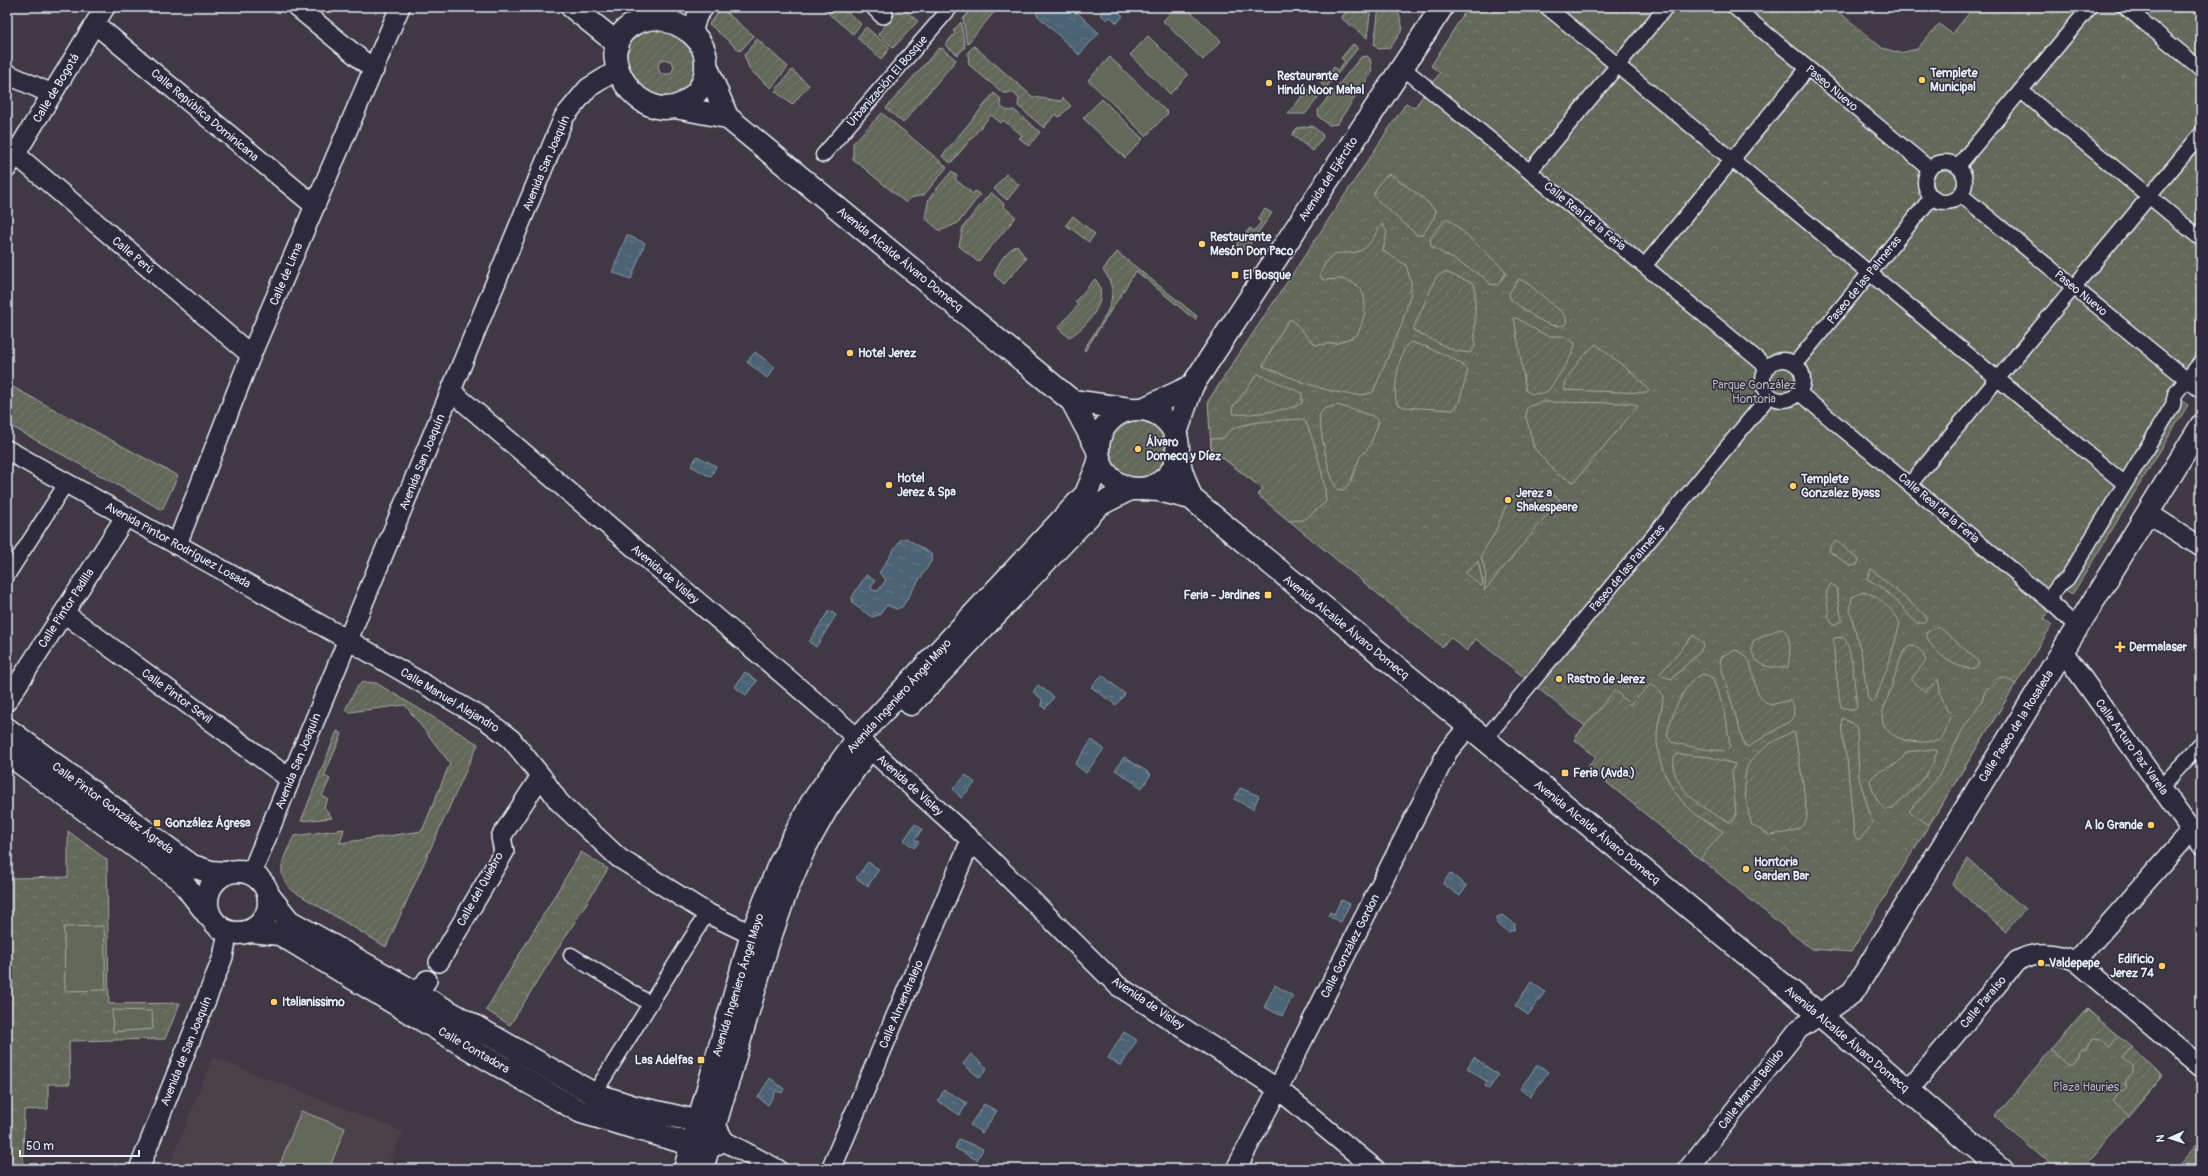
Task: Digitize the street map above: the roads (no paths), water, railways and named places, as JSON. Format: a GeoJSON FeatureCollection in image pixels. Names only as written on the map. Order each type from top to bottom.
{"type":"FeatureCollection","features":[{"type":"Feature","properties":{"kind":"main road"},"geometry":{"type":"LineString","coordinates":[[572,7],[618,44]]}},
{"type":"Feature","properties":{"kind":"main road","name":"Avenida del Ejército"},"geometry":{"type":"LineString","coordinates":[[1176,443],[1192,386],[1402,67],[1439,8]]}},
{"type":"Feature","properties":{"kind":"main road"},"geometry":{"type":"LineString","coordinates":[[638,13],[669,20],[692,33],[700,44],[707,58],[706,65],[700,88],[690,100],[675,107],[659,108],[645,103],[633,93],[616,70],[615,55],[618,44],[627,28],[640,20],[638,13]]}},
{"type":"Feature","properties":{"kind":"main road","name":"Avenida Alcalde Álvaro Domecq"},"geometry":{"type":"LineString","coordinates":[[706,65],[727,117],[1072,401],[1099,455]]}},
{"type":"Feature","properties":{"kind":"main road","name":"Avenida Alcalde Álvaro Domecq"},"geometry":{"type":"LineString","coordinates":[[675,107],[727,117]]}},
{"type":"Feature","properties":{"kind":"main road"},"geometry":{"type":"LineString","coordinates":[[1176,443],[1175,462],[1169,474],[1160,482],[1136,489],[1111,478],[1099,455],[1103,430],[1111,420],[1192,386]]}},
{"type":"Feature","properties":{"kind":"main road"},"geometry":{"type":"LineString","coordinates":[[1072,401],[1137,409],[1159,416],[1169,424],[1176,443],[1181,470],[1191,498]]}},
{"type":"Feature","properties":{"kind":"main road","name":"Calle Paseo de la Rosaleda"},"geometry":{"type":"LineString","coordinates":[[1820,1015],[1853,992],[2201,426]]}},
{"type":"Feature","properties":{"kind":"main road","name":"Avenida Ingeniero Ángel Mayo"},"geometry":{"type":"LineString","coordinates":[[685,1169],[706,1141],[778,867],[812,802],[1086,494],[1099,455]]}},
{"type":"Feature","properties":{"kind":"main road","name":"Avenida Alcalde Álvaro Domecq"},"geometry":{"type":"LineString","coordinates":[[1136,489],[1158,490],[1191,498],[1476,734],[1820,1015],[2001,1169]]}},
{"type":"Feature","properties":{"kind":"main road","name":"Avenida Ingeniero Ángel Mayo"},"geometry":{"type":"LineString","coordinates":[[864,743],[1099,505],[1136,489]]}},
{"type":"Feature","properties":{"kind":"main road","name":"Calle Pintor González Ágreda"},"geometry":{"type":"LineString","coordinates":[[7,729],[192,866],[211,872],[224,873]]}},
{"type":"Feature","properties":{"kind":"main road","name":"Calle Pintor González Ágreda"},"geometry":{"type":"LineString","coordinates":[[7,753],[181,880],[210,916]]}},
{"type":"Feature","properties":{"kind":"main road"},"geometry":{"type":"LineString","coordinates":[[236,870],[252,872],[267,888],[270,900],[266,916],[262,924],[252,931],[240,934],[228,932],[217,926],[210,916],[206,904],[208,891],[214,881],[224,873],[236,870]]}},
{"type":"Feature","properties":{"kind":"main road","name":"Calle Contadora"},"geometry":{"type":"LineString","coordinates":[[269,896],[289,921],[422,988],[594,1094],[634,1107],[706,1141]]}},
{"type":"Feature","properties":{"kind":"main road","name":"Calle Contadora"},"geometry":{"type":"LineString","coordinates":[[252,931],[280,934],[477,1053],[581,1112],[706,1141]]}},
{"type":"Feature","properties":{"kind":"street","name":"Calle de Bogotá"},"geometry":{"type":"LineString","coordinates":[[10,157],[52,94],[105,7]]}},
{"type":"Feature","properties":{"kind":"street"},"geometry":{"type":"LineString","coordinates":[[297,7],[374,70]]}},
{"type":"Feature","properties":{"kind":"street","name":"Calle de Lima"},"geometry":{"type":"LineString","coordinates":[[177,544],[251,355],[400,7]]}},
{"type":"Feature","properties":{"kind":"street"},"geometry":{"type":"LineString","coordinates":[[692,33],[697,16],[704,7]]}},
{"type":"Feature","properties":{"kind":"street","name":"Urbanización El Bosque"},"geometry":{"type":"LineString","coordinates":[[823,155],[951,7]]}},
{"type":"Feature","properties":{"kind":"street"},"geometry":{"type":"LineString","coordinates":[[1547,7],[2125,484]]}},
{"type":"Feature","properties":{"kind":"street"},"geometry":{"type":"LineString","coordinates":[[1530,171],[1666,7]]}},
{"type":"Feature","properties":{"kind":"street","name":"Paseo Nuevo"},"geometry":{"type":"LineString","coordinates":[[1734,7],[1930,169]]}},
{"type":"Feature","properties":{"kind":"street"},"geometry":{"type":"LineString","coordinates":[[1958,166],[2090,7]]}},
{"type":"Feature","properties":{"kind":"street"},"geometry":{"type":"LineString","coordinates":[[2125,7],[2201,69]]}},
{"type":"Feature","properties":{"kind":"street","name":"Calle República Dominicana"},"geometry":{"type":"LineString","coordinates":[[95,24],[315,206]]}},
{"type":"Feature","properties":{"kind":"street","name":"Calle Real de la Feria"},"geometry":{"type":"LineString","coordinates":[[1402,67],[1645,265],[1767,367]]}},
{"type":"Feature","properties":{"kind":"street"},"geometry":{"type":"LineString","coordinates":[[1645,265],[1808,68]]}},
{"type":"Feature","properties":{"kind":"street","name":"Avenida San Joaquín"},"geometry":{"type":"LineString","coordinates":[[252,872],[564,117],[588,88],[616,70]]}},
{"type":"Feature","properties":{"kind":"street"},"geometry":{"type":"LineString","coordinates":[[7,74],[52,94]]}},
{"type":"Feature","properties":{"kind":"street"},"geometry":{"type":"LineString","coordinates":[[2021,91],[2201,239]]}},
{"type":"Feature","properties":{"kind":"street"},"geometry":{"type":"LineString","coordinates":[[1910,484],[2201,134]]}},
{"type":"Feature","properties":{"kind":"street","name":"Calle Perú"},"geometry":{"type":"LineString","coordinates":[[10,157],[251,355]]}},
{"type":"Feature","properties":{"kind":"street"},"geometry":{"type":"LineString","coordinates":[[1940,162],[1953,163],[1958,166],[1963,171],[1966,183],[1961,195],[1951,201],[1944,202],[1932,197],[1926,187],[1925,180],[1930,169],[1940,162]]}},
{"type":"Feature","properties":{"kind":"street","name":"Paseo Nuevo"},"geometry":{"type":"LineString","coordinates":[[1961,195],[2201,391]]}},
{"type":"Feature","properties":{"kind":"street","name":"Paseo de las Palmeras"},"geometry":{"type":"LineString","coordinates":[[1795,364],[1932,197]]}},
{"type":"Feature","properties":{"kind":"street"},"geometry":{"type":"LineString","coordinates":[[1778,360],[1784,360],[1795,364],[1802,374],[1801,387],[1798,392],[1788,399],[1782,400],[1770,395],[1766,390],[1762,378],[1767,367],[1778,360]]}},
{"type":"Feature","properties":{"kind":"street"},"geometry":{"type":"LineString","coordinates":[[2048,600],[2059,585],[2067,579],[2173,404],[2175,394],[2201,362]]}},
{"type":"Feature","properties":{"kind":"street","name":"Avenida de Visley"},"geometry":{"type":"LineString","coordinates":[[451,391],[864,743],[971,840],[1118,986],[1278,1089],[1375,1169]]}},
{"type":"Feature","properties":{"kind":"street","name":"Calle Real de la Feria"},"geometry":{"type":"LineString","coordinates":[[1798,392],[2048,600],[2077,627]]}},
{"type":"Feature","properties":{"kind":"street","name":"Paseo de las Palmeras"},"geometry":{"type":"LineString","coordinates":[[1476,734],[1770,395]]}},
{"type":"Feature","properties":{"kind":"street","name":"Avenida Pintor Rodríguez Losada"},"geometry":{"type":"LineString","coordinates":[[7,450],[67,482],[348,640]]}},
{"type":"Feature","properties":{"kind":"street"},"geometry":{"type":"LineString","coordinates":[[7,576],[67,482]]}},
{"type":"Feature","properties":{"kind":"street"},"geometry":{"type":"LineString","coordinates":[[2148,513],[2201,547]]}},
{"type":"Feature","properties":{"kind":"street","name":"Calle Pintor Padilla"},"geometry":{"type":"LineString","coordinates":[[7,701],[126,516]]}},
{"type":"Feature","properties":{"kind":"street","name":"Calle Pintor Sevil"},"geometry":{"type":"LineString","coordinates":[[64,613],[290,779]]}},
{"type":"Feature","properties":{"kind":"street","name":"Calle Manuel Alejandro"},"geometry":{"type":"LineString","coordinates":[[348,640],[486,720],[511,739],[541,776],[559,802],[619,858],[707,913],[760,939]]}},
{"type":"Feature","properties":{"kind":"street","name":"Calle Arturo Paz Varela"},"geometry":{"type":"LineString","coordinates":[[2062,650],[2196,837]]}},
{"type":"Feature","properties":{"kind":"street","name":"Calle González Gordon"},"geometry":{"type":"LineString","coordinates":[[1236,1169],[1278,1089],[1448,750],[1476,734]]}},
{"type":"Feature","properties":{"kind":"street"},"geometry":{"type":"LineString","coordinates":[[2161,787],[2201,744]]}},
{"type":"Feature","properties":{"kind":"street","name":"Calle del Quiebro"},"geometry":{"type":"LineString","coordinates":[[439,962],[504,852],[501,837],[541,776]]}},
{"type":"Feature","properties":{"kind":"street"},"geometry":{"type":"LineString","coordinates":[[2076,961],[2196,837]]}},
{"type":"Feature","properties":{"kind":"street","name":"Calle Almendralejo"},"geometry":{"type":"LineString","coordinates":[[831,1169],[971,840]]}},
{"type":"Feature","properties":{"kind":"street"},"geometry":{"type":"LineString","coordinates":[[594,1094],[707,913]]}},
{"type":"Feature","properties":{"kind":"street","name":"Avenida de San Joaquín"},"geometry":{"type":"LineString","coordinates":[[139,1169],[223,957],[228,932]]}},
{"type":"Feature","properties":{"kind":"street","name":"Calle Paraíso"},"geometry":{"type":"LineString","coordinates":[[1908,1091],[2017,961],[2029,954],[2045,953],[2061,955],[2076,961],[2201,1067]]}},
{"type":"Feature","properties":{"kind":"street"},"geometry":{"type":"LineString","coordinates":[[570,955],[649,1004]]}},
{"type":"Feature","properties":{"kind":"street","name":"Calle Manuel Bellido"},"geometry":{"type":"LineString","coordinates":[[1688,1169],[1793,1036],[1799,1029],[1820,1015]]}},
{"type":"Feature","properties":{"kind":"street"},"geometry":{"type":"LineString","coordinates":[[706,1141],[777,1169]]}},
{"type":"Feature","properties":{"kind":"water"},"geometry":{"type":"Polygon","coordinates":[[[1043,7],[1071,7],[1099,33],[1079,55],[1036,14],[1043,7]]]}},
{"type":"Feature","properties":{"kind":"water"},"geometry":{"type":"Polygon","coordinates":[[[1106,7],[1114,7],[1123,16],[1117,23],[1110,17],[1107,20],[1100,14],[1106,7]]]}},
{"type":"Feature","properties":{"kind":"water"},"geometry":{"type":"Polygon","coordinates":[[[627,235],[645,243],[631,279],[612,272],[627,235]]]}},
{"type":"Feature","properties":{"kind":"water"},"geometry":{"type":"Polygon","coordinates":[[[755,352],[775,367],[767,378],[747,362],[755,352]]]}},
{"type":"Feature","properties":{"kind":"water"},"geometry":{"type":"Polygon","coordinates":[[[697,456],[716,466],[711,477],[691,466],[697,456]]]}},
{"type":"Feature","properties":{"kind":"water"},"geometry":{"type":"Polygon","coordinates":[[[906,538],[931,554],[932,560],[902,607],[896,609],[887,605],[879,615],[872,617],[853,604],[852,597],[866,575],[875,581],[871,586],[872,590],[878,591],[886,580],[879,573],[900,540],[906,538]]]}},
{"type":"Feature","properties":{"kind":"water"},"geometry":{"type":"Polygon","coordinates":[[[829,610],[836,615],[816,647],[809,642],[829,610]]]}},
{"type":"Feature","properties":{"kind":"water"},"geometry":{"type":"Polygon","coordinates":[[[745,672],[757,681],[746,695],[735,687],[745,672]]]}},
{"type":"Feature","properties":{"kind":"water"},"geometry":{"type":"Polygon","coordinates":[[[1102,675],[1125,694],[1116,705],[1091,687],[1102,675]]]}},
{"type":"Feature","properties":{"kind":"water"},"geometry":{"type":"Polygon","coordinates":[[[1038,685],[1054,697],[1045,709],[1041,705],[1042,699],[1033,692],[1038,685]]]}},
{"type":"Feature","properties":{"kind":"water"},"geometry":{"type":"Polygon","coordinates":[[[1092,740],[1104,749],[1086,773],[1075,764],[1092,740]]]}},
{"type":"Feature","properties":{"kind":"water"},"geometry":{"type":"Polygon","coordinates":[[[1124,757],[1151,774],[1142,788],[1115,770],[1124,757]]]}},
{"type":"Feature","properties":{"kind":"water"},"geometry":{"type":"Polygon","coordinates":[[[966,775],[975,783],[961,798],[953,789],[966,775]]]}},
{"type":"Feature","properties":{"kind":"water"},"geometry":{"type":"Polygon","coordinates":[[[1240,788],[1259,796],[1253,809],[1234,799],[1240,788]]]}},
{"type":"Feature","properties":{"kind":"water"},"geometry":{"type":"Polygon","coordinates":[[[915,824],[922,829],[915,840],[919,842],[914,848],[904,840],[915,824]]]}},
{"type":"Feature","properties":{"kind":"water"},"geometry":{"type":"Polygon","coordinates":[[[868,862],[879,869],[868,886],[856,878],[868,862]]]}},
{"type":"Feature","properties":{"kind":"water"},"geometry":{"type":"Polygon","coordinates":[[[1450,873],[1467,886],[1460,896],[1443,884],[1450,873]]]}},
{"type":"Feature","properties":{"kind":"water"},"geometry":{"type":"Polygon","coordinates":[[[1341,900],[1350,904],[1341,922],[1328,916],[1330,912],[1334,914],[1341,900]]]}},
{"type":"Feature","properties":{"kind":"water"},"geometry":{"type":"Polygon","coordinates":[[[1503,915],[1515,924],[1514,930],[1508,932],[1497,924],[1497,917],[1503,915]]]}},
{"type":"Feature","properties":{"kind":"water"},"geometry":{"type":"Polygon","coordinates":[[[1531,982],[1545,992],[1528,1015],[1515,1006],[1531,982]]]}},
{"type":"Feature","properties":{"kind":"water"},"geometry":{"type":"Polygon","coordinates":[[[1275,985],[1293,996],[1282,1016],[1264,1007],[1275,985]]]}},
{"type":"Feature","properties":{"kind":"water"},"geometry":{"type":"Polygon","coordinates":[[[1124,1032],[1137,1040],[1121,1066],[1108,1058],[1124,1032]]]}},
{"type":"Feature","properties":{"kind":"water"},"geometry":{"type":"Polygon","coordinates":[[[971,1054],[987,1068],[980,1078],[963,1064],[971,1054]]]}},
{"type":"Feature","properties":{"kind":"water"},"geometry":{"type":"Polygon","coordinates":[[[1474,1057],[1498,1075],[1489,1089],[1485,1086],[1487,1082],[1467,1068],[1474,1057]]]}},
{"type":"Feature","properties":{"kind":"water"},"geometry":{"type":"Polygon","coordinates":[[[1538,1064],[1548,1072],[1530,1097],[1520,1089],[1538,1064]]]}},
{"type":"Feature","properties":{"kind":"water"},"geometry":{"type":"Polygon","coordinates":[[[770,1078],[784,1089],[782,1093],[776,1091],[768,1105],[758,1097],[770,1078]]]}},
{"type":"Feature","properties":{"kind":"water"},"geometry":{"type":"Polygon","coordinates":[[[944,1090],[967,1103],[960,1115],[938,1101],[944,1090]]]}},
{"type":"Feature","properties":{"kind":"water"},"geometry":{"type":"Polygon","coordinates":[[[984,1104],[997,1111],[982,1133],[970,1125],[984,1104]]]}},
{"type":"Feature","properties":{"kind":"water"},"geometry":{"type":"Polygon","coordinates":[[[959,1139],[983,1149],[977,1160],[955,1148],[959,1139]]]}},
{"type":"Feature","properties":{"kind":"place","name":"Templete Municipal"},"geometry":{"type":"Point","coordinates":[1922,80]}},
{"type":"Feature","properties":{"kind":"place","name":"Restaurante Hindú Noor Mahal"},"geometry":{"type":"Point","coordinates":[1269,83]}},
{"type":"Feature","properties":{"kind":"place","name":"Restaurante Mesón Don Paco"},"geometry":{"type":"Point","coordinates":[1202,244]}},
{"type":"Feature","properties":{"kind":"place","name":"El Bosque"},"geometry":{"type":"Point","coordinates":[1235,275]}},
{"type":"Feature","properties":{"kind":"place","name":"Hotel Jerez"},"geometry":{"type":"Point","coordinates":[850,353]}},
{"type":"Feature","properties":{"kind":"place","name":"Álvaro Domecq y Díez"},"geometry":{"type":"Point","coordinates":[1138,449]}},
{"type":"Feature","properties":{"kind":"place","name":"Hotel Jerez & Spa"},"geometry":{"type":"Point","coordinates":[889,485]}},
{"type":"Feature","properties":{"kind":"place","name":"Templete Gonzalez Byass"},"geometry":{"type":"Point","coordinates":[1793,486]}},
{"type":"Feature","properties":{"kind":"place","name":"Jerez a Shakespeare"},"geometry":{"type":"Point","coordinates":[1508,500]}},
{"type":"Feature","properties":{"kind":"place","name":"Feria - Jardines"},"geometry":{"type":"Point","coordinates":[1268,595]}},
{"type":"Feature","properties":{"kind":"place","name":"Dermalaser"},"geometry":{"type":"Point","coordinates":[2120,647]}},
{"type":"Feature","properties":{"kind":"place","name":"Rastro de Jerez"},"geometry":{"type":"Point","coordinates":[1559,679]}},
{"type":"Feature","properties":{"kind":"place","name":"Feria (Avda.)"},"geometry":{"type":"Point","coordinates":[1565,773]}},
{"type":"Feature","properties":{"kind":"place","name":"González Ágresa"},"geometry":{"type":"Point","coordinates":[157,823]}},
{"type":"Feature","properties":{"kind":"place","name":"A lo Grande"},"geometry":{"type":"Point","coordinates":[2151,825]}},
{"type":"Feature","properties":{"kind":"place","name":"Hontoria Garden Bar"},"geometry":{"type":"Point","coordinates":[1746,869]}},
{"type":"Feature","properties":{"kind":"place","name":"Valdepepe"},"geometry":{"type":"Point","coordinates":[2041,963]}},
{"type":"Feature","properties":{"kind":"place","name":"Edificio Jerez 74"},"geometry":{"type":"Point","coordinates":[2162,966]}},
{"type":"Feature","properties":{"kind":"place","name":"Italianissimo"},"geometry":{"type":"Point","coordinates":[274,1002]}},
{"type":"Feature","properties":{"kind":"place","name":"Las Adelfas"},"geometry":{"type":"Point","coordinates":[701,1060]}},
{"type":"Feature","properties":{"kind":"park label","name":"Parque González Hontoria"},"geometry":{"type":"Point","coordinates":[1754,392]}},
{"type":"Feature","properties":{"kind":"park label","name":"Plaza Hauries"},"geometry":{"type":"Point","coordinates":[2086,1087]}}]}
